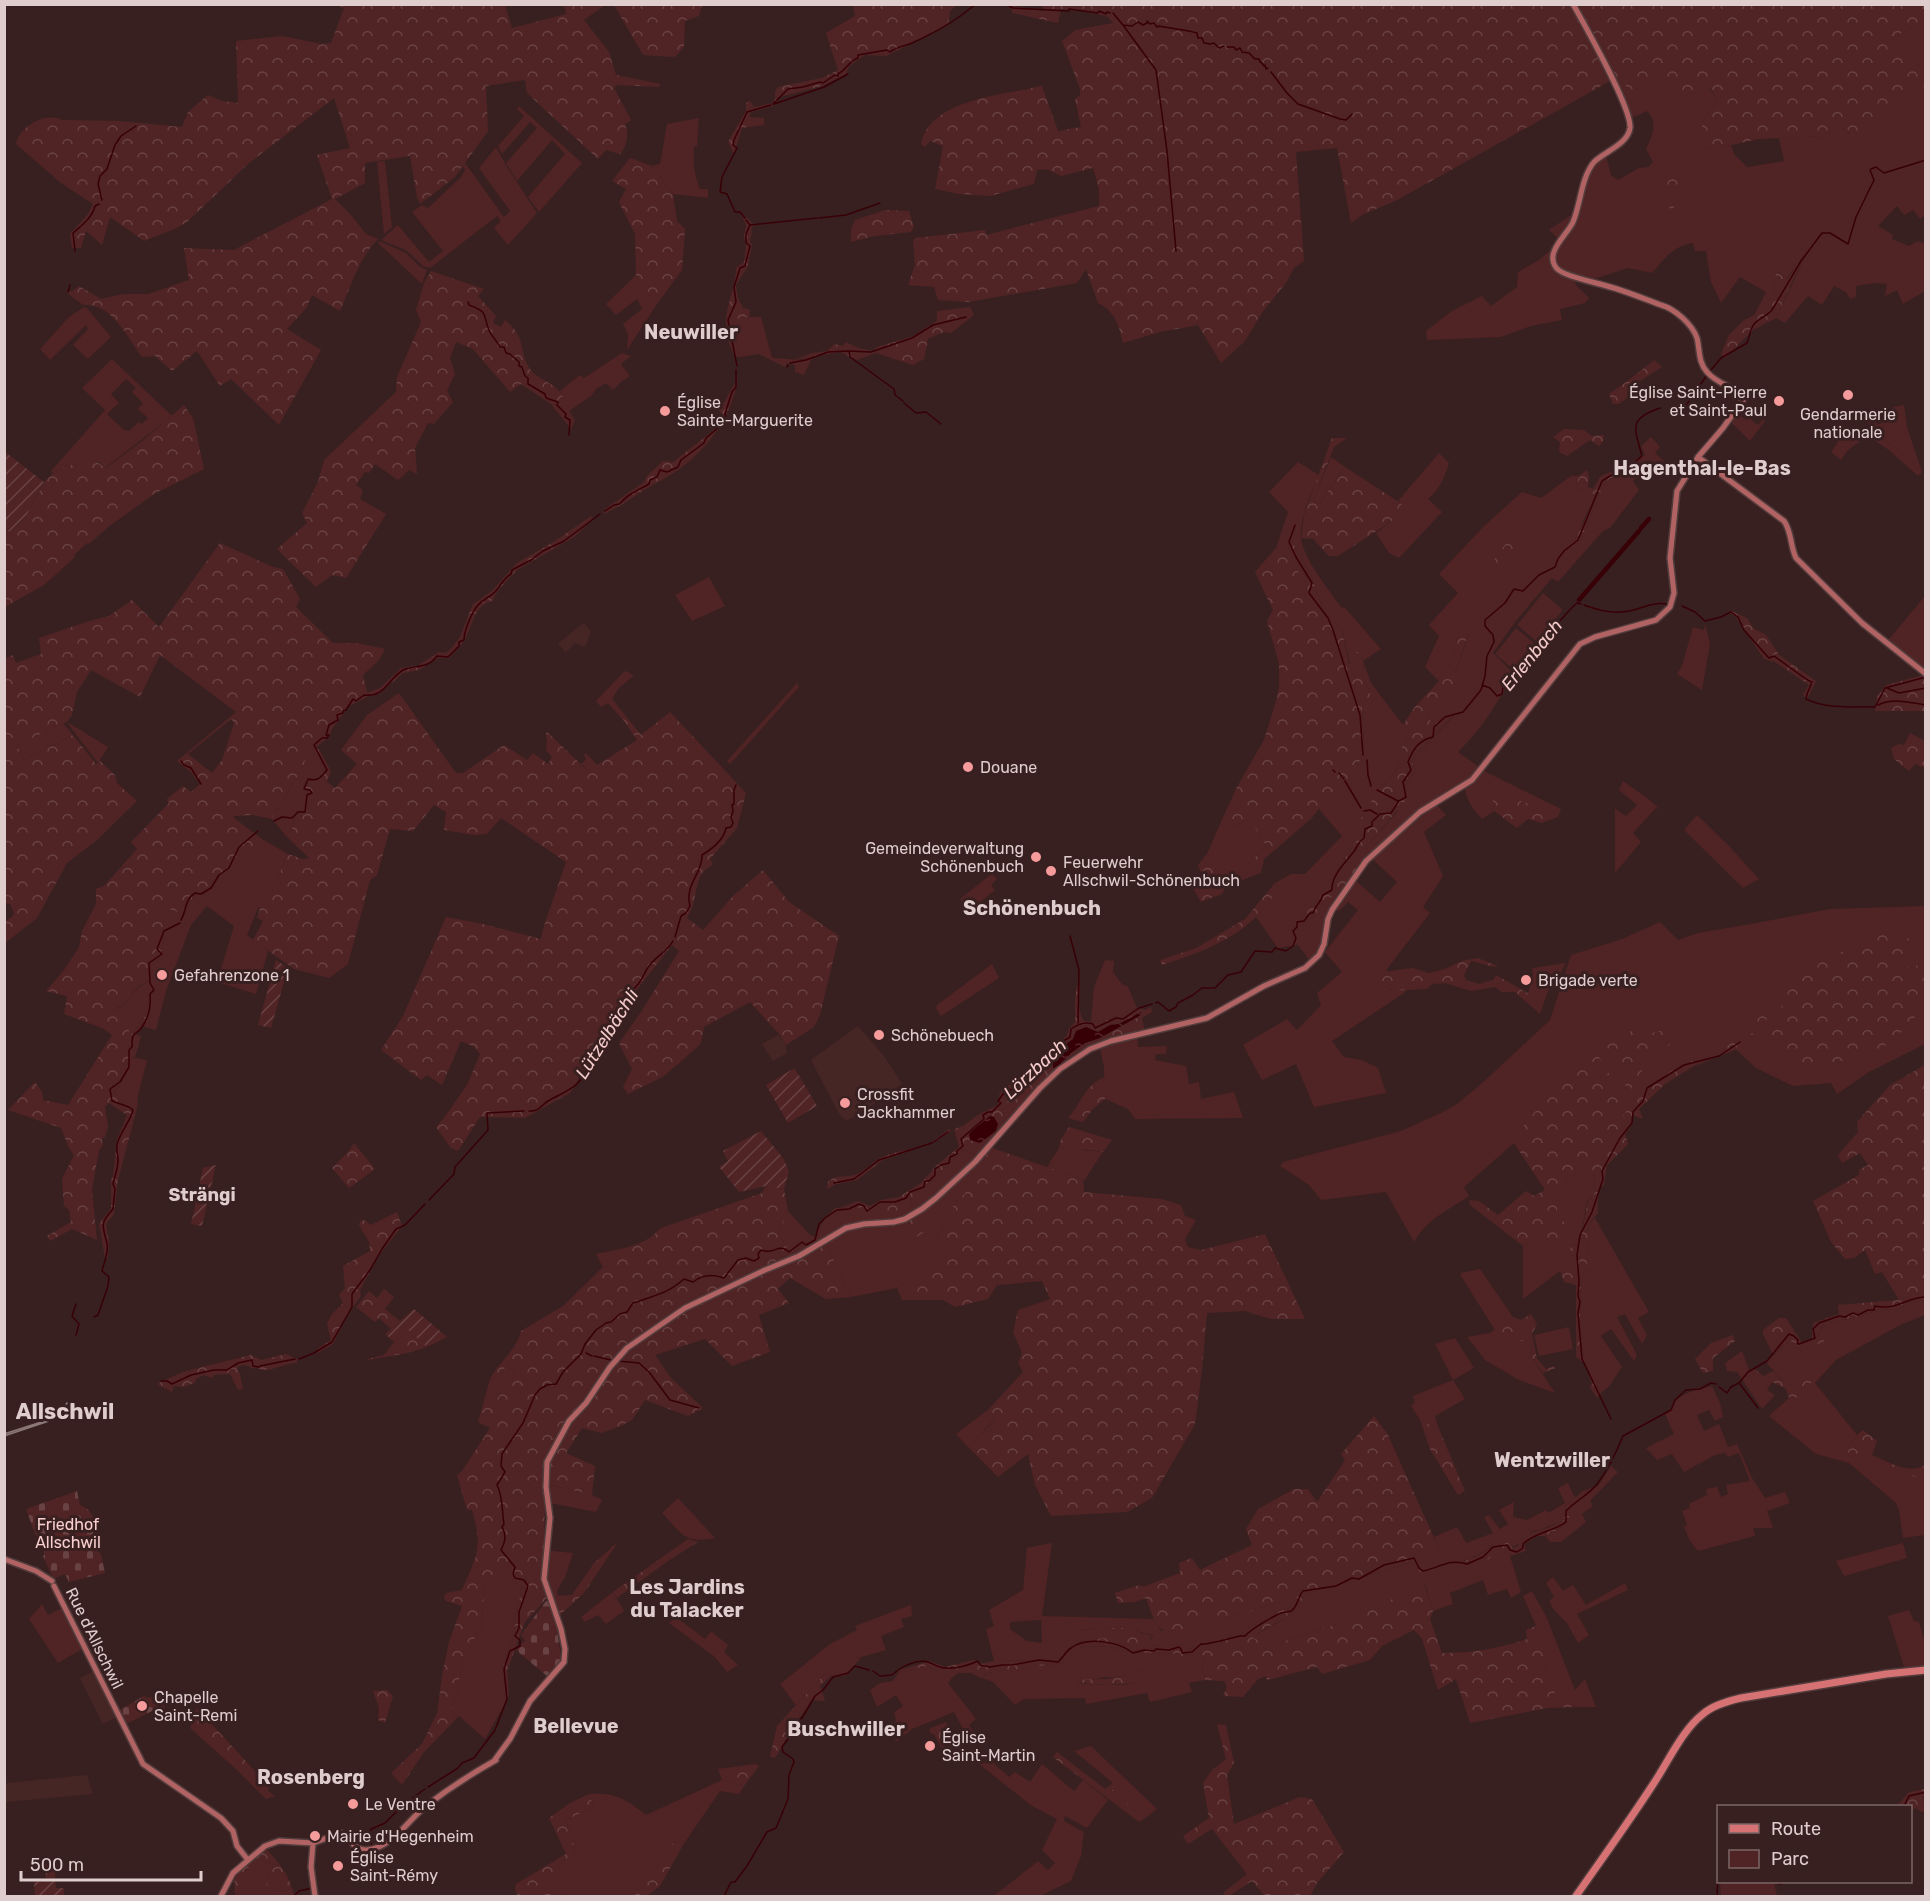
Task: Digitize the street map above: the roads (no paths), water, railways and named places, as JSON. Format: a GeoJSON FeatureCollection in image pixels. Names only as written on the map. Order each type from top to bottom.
{"type":"FeatureCollection","features":[{"type":"Feature","properties":{"kind":"main road"},"geometry":{"type":"LineString","coordinates":[[221,1896],[233,1873],[260,1849],[273,1842],[313,1843],[341,1833],[362,1850],[379,1846],[402,1830],[426,1806],[466,1777],[494,1761],[510,1739],[530,1701],[565,1659],[561,1629],[544,1579],[550,1518],[546,1487],[547,1462],[569,1421],[586,1403],[610,1367],[627,1348],[685,1308],[799,1256],[846,1228],[894,1222],[905,1219],[922,1209],[975,1162],[1040,1088],[1060,1069],[1090,1049],[1111,1041],[1207,1018],[1264,986],[1305,968],[1312,963],[1322,949],[1332,910],[1366,861],[1420,812],[1472,780],[1580,644],[1595,637],[1656,620],[1670,607],[1674,593],[1670,558],[1676,493],[1698,457],[1724,428],[1745,399],[1743,395],[1708,373],[1700,358],[1694,332],[1672,311],[1614,288],[1563,273],[1553,261],[1554,250],[1572,222],[1589,170],[1598,158],[1625,138],[1630,127],[1609,74],[1573,4]]}},
{"type":"Feature","properties":{"kind":"main road"},"geometry":{"type":"LineString","coordinates":[[1698,457],[1784,520],[1788,526],[1796,558],[1862,623],[1926,674]]}},
{"type":"Feature","properties":{"kind":"main road","name":"Rue d'Allschwil"},"geometry":{"type":"LineString","coordinates":[[4,1558],[43,1574],[52,1585],[143,1764],[221,1818],[233,1831],[237,1846],[248,1860]]}},
{"type":"Feature","properties":{"kind":"main road"},"geometry":{"type":"LineString","coordinates":[[1576,1896],[1692,1726],[1706,1711],[1727,1701],[1773,1692],[1926,1670]]}},
{"type":"Feature","properties":{"kind":"main road"},"geometry":{"type":"LineString","coordinates":[[313,1843],[311,1867],[315,1896]]}},
{"type":"Feature","properties":{"kind":"water"},"geometry":{"type":"Polygon","coordinates":[[[1141,1012],[1141,1015],[1100,1038],[1085,1043],[1053,1068],[1053,1060],[1062,1047],[1073,1039],[1076,1031],[1086,1027],[1098,1032],[1141,1012]]]}},
{"type":"Feature","properties":{"kind":"water"},"geometry":{"type":"Polygon","coordinates":[[[990,1116],[994,1117],[998,1124],[996,1131],[980,1143],[970,1140],[969,1134],[990,1116]]]}},
{"type":"Feature","properties":{"kind":"waterway"},"geometry":{"type":"LineString","coordinates":[[1005,4],[1013,8],[1069,11],[1069,9],[1110,13]]}},
{"type":"Feature","properties":{"kind":"waterway"},"geometry":{"type":"LineString","coordinates":[[773,104],[788,89],[823,83],[835,75],[838,76],[858,58],[858,55],[887,50],[890,52],[912,43],[944,27],[973,6]]}},
{"type":"Feature","properties":{"kind":"waterway"},"geometry":{"type":"LineString","coordinates":[[1113,13],[1123,25],[1132,26],[1138,22],[1143,25],[1147,21],[1150,24],[1154,23],[1157,27],[1197,33],[1198,38],[1202,38],[1204,43],[1214,43],[1219,48],[1224,46]]}},
{"type":"Feature","properties":{"kind":"waterway"},"geometry":{"type":"LineString","coordinates":[[1123,25],[1156,70],[1167,151],[1176,251]]}},
{"type":"Feature","properties":{"kind":"waterway"},"geometry":{"type":"LineString","coordinates":[[1227,47],[1234,47],[1236,50],[1240,48],[1242,52],[1259,59],[1266,69],[1268,68]]}},
{"type":"Feature","properties":{"kind":"waterway"},"geometry":{"type":"LineString","coordinates":[[1271,72],[1298,104],[1340,119],[1346,120],[1352,114]]}},
{"type":"Feature","properties":{"kind":"waterway"},"geometry":{"type":"LineString","coordinates":[[774,104],[824,87],[848,74]]}},
{"type":"Feature","properties":{"kind":"waterway"},"geometry":{"type":"LineString","coordinates":[[745,218],[740,212],[735,212],[727,194],[720,192],[722,177],[737,148],[733,145],[734,140],[747,112],[771,105]]}},
{"type":"Feature","properties":{"kind":"waterway"},"geometry":{"type":"LineString","coordinates":[[102,200],[98,184],[100,176],[107,169],[115,145],[121,136],[136,126]]}},
{"type":"Feature","properties":{"kind":"waterway"},"geometry":{"type":"LineString","coordinates":[[1871,169],[1876,167],[1884,173],[1926,160]]}},
{"type":"Feature","properties":{"kind":"waterway"},"geometry":{"type":"LineString","coordinates":[[1710,371],[1721,358],[1747,343],[1753,325],[1772,310],[1801,261],[1822,233],[1830,233],[1848,244],[1856,217],[1874,180],[1870,170]]}},
{"type":"Feature","properties":{"kind":"waterway"},"geometry":{"type":"LineString","coordinates":[[819,218],[846,215],[880,203]]}},
{"type":"Feature","properties":{"kind":"waterway"},"geometry":{"type":"LineString","coordinates":[[75,251],[73,233],[99,204]]}},
{"type":"Feature","properties":{"kind":"waterway"},"geometry":{"type":"LineString","coordinates":[[750,225],[817,218]]}},
{"type":"Feature","properties":{"kind":"waterway"},"geometry":{"type":"LineString","coordinates":[[737,366],[728,320],[736,302],[734,287],[740,268],[745,266],[750,246],[746,243],[746,234],[750,225],[746,220]]}},
{"type":"Feature","properties":{"kind":"waterway"},"geometry":{"type":"LineString","coordinates":[[68,292],[70,285]]}},
{"type":"Feature","properties":{"kind":"waterway"},"geometry":{"type":"LineString","coordinates":[[468,302],[469,305],[483,312],[492,335],[500,347],[504,347],[506,353],[519,362],[519,366],[528,378],[528,384],[545,394],[546,398],[558,402],[557,405],[566,414],[565,417],[570,420],[569,435]]}},
{"type":"Feature","properties":{"kind":"waterway"},"geometry":{"type":"LineString","coordinates":[[849,351],[871,352],[912,338],[933,325],[966,317]]}},
{"type":"Feature","properties":{"kind":"waterway"},"geometry":{"type":"LineString","coordinates":[[790,363],[828,352],[849,351],[850,357],[894,389],[895,395],[903,401]]}},
{"type":"Feature","properties":{"kind":"waterway"},"geometry":{"type":"LineString","coordinates":[[605,511],[620,504],[649,484],[650,480],[657,477],[660,470],[667,472],[678,467],[681,460],[704,443],[706,438],[719,427],[722,420],[726,418],[725,414],[732,392],[736,387],[736,370]]}},
{"type":"Feature","properties":{"kind":"waterway"},"geometry":{"type":"LineString","coordinates":[[1685,407],[1707,375]]}},
{"type":"Feature","properties":{"kind":"waterway"},"geometry":{"type":"LineString","coordinates":[[904,403],[916,413],[926,412],[941,424]]}},
{"type":"Feature","properties":{"kind":"waterway","name":"Lörzbach"},"geometry":{"type":"LineString","coordinates":[[1156,1003],[1158,1002],[1169,1011],[1202,988],[1215,988],[1228,975],[1241,972],[1255,951],[1272,952],[1275,948],[1286,951],[1293,946],[1296,938],[1293,931],[1297,927],[1297,922],[1304,921],[1310,913],[1313,913],[1323,895],[1332,890],[1334,879],[1364,838],[1365,829],[1372,826],[1372,822],[1380,814],[1391,813],[1399,801],[1406,797],[1403,782],[1411,770],[1408,762],[1414,749],[1424,740],[1433,737],[1434,727],[1445,717],[1463,712],[1481,690],[1487,656],[1494,642],[1493,635],[1485,626],[1485,620],[1505,603],[1514,589],[1523,591],[1539,575],[1555,567],[1564,551],[1578,540],[1602,481],[1633,464],[1642,456],[1636,432],[1638,421],[1642,416],[1660,408]]}},
{"type":"Feature","properties":{"kind":"waterway"},"geometry":{"type":"LineString","coordinates":[[274,821],[282,817],[292,818],[298,812],[305,812],[307,795],[312,793],[304,789],[308,779],[317,779],[327,770],[314,745],[322,738],[327,738],[329,725],[338,720],[337,715],[343,713],[353,699],[356,701],[364,695],[377,694],[407,668],[425,665],[437,656],[448,657],[459,646],[459,642],[464,640],[476,607],[495,592],[512,570],[564,541],[600,514]]}},
{"type":"Feature","properties":{"kind":"waterway"},"geometry":{"type":"LineString","coordinates":[[1641,528],[1649,519]]}},
{"type":"Feature","properties":{"kind":"waterway"},"geometry":{"type":"LineString","coordinates":[[1295,525],[1289,542],[1312,583],[1309,593],[1328,618],[1333,630],[1360,715],[1363,755]]}},
{"type":"Feature","properties":{"kind":"waterway"},"geometry":{"type":"LineString","coordinates":[[1579,600],[1639,531]]}},
{"type":"Feature","properties":{"kind":"waterway","name":"Erlenbach"},"geometry":{"type":"LineString","coordinates":[[1482,685],[1490,688],[1497,696],[1502,694],[1509,678],[1526,660],[1536,644],[1544,640],[1544,636],[1577,603],[1581,604]]}},
{"type":"Feature","properties":{"kind":"waterway","name":"Erlenbach"},"geometry":{"type":"LineString","coordinates":[[1584,605],[1618,612],[1668,604]]}},
{"type":"Feature","properties":{"kind":"waterway","name":"Erlenbach"},"geometry":{"type":"LineString","coordinates":[[1682,606],[1695,612],[1705,621],[1731,612],[1738,617],[1744,630],[1769,658],[1774,656],[1812,682],[1806,699],[1823,705],[1875,707],[1885,688],[1926,677]]}},
{"type":"Feature","properties":{"kind":"waterway"},"geometry":{"type":"LineString","coordinates":[[1887,688],[1899,693],[1926,688]]}},
{"type":"Feature","properties":{"kind":"waterway"},"geometry":{"type":"LineString","coordinates":[[1878,705],[1895,701],[1926,705]]}},
{"type":"Feature","properties":{"kind":"waterway"},"geometry":{"type":"LineString","coordinates":[[1367,760],[1371,786]]}},
{"type":"Feature","properties":{"kind":"waterway"},"geometry":{"type":"LineString","coordinates":[[181,761],[191,768],[201,784]]}},
{"type":"Feature","properties":{"kind":"waterway"},"geometry":{"type":"LineString","coordinates":[[1339,773],[1344,779]]}},
{"type":"Feature","properties":{"kind":"waterway"},"geometry":{"type":"LineString","coordinates":[[1345,781],[1361,808]]}},
{"type":"Feature","properties":{"kind":"waterway","name":"Lützelbächli"},"geometry":{"type":"LineString","coordinates":[[675,937],[681,916],[690,906],[689,892],[700,868],[702,855],[717,843],[726,828],[731,827],[733,823],[731,817],[736,785]]}},
{"type":"Feature","properties":{"kind":"waterway"},"geometry":{"type":"LineString","coordinates":[[1377,790],[1398,801]]}},
{"type":"Feature","properties":{"kind":"waterway"},"geometry":{"type":"LineString","coordinates":[[1364,811],[1370,810],[1377,814]]}},
{"type":"Feature","properties":{"kind":"waterway"},"geometry":{"type":"LineString","coordinates":[[181,920],[191,896],[195,893],[201,894],[211,888],[219,875],[229,868],[239,847],[258,831]]}},
{"type":"Feature","properties":{"kind":"waterway"},"geometry":{"type":"LineString","coordinates":[[94,1317],[98,1315],[108,1286],[109,1277],[102,1271],[107,1254],[103,1224],[113,1209],[115,1189],[113,1184],[118,1163],[117,1145],[133,1110],[112,1101],[110,1089],[120,1082],[129,1067],[129,1050],[132,1047],[133,1035],[140,1030],[148,1015],[150,994],[154,990],[150,983],[149,963],[162,954],[157,949],[164,931],[180,923]]}},
{"type":"Feature","properties":{"kind":"waterway"},"geometry":{"type":"LineString","coordinates":[[1070,936],[1079,970],[1078,1023]]}},
{"type":"Feature","properties":{"kind":"waterway","name":"Lützelbächli"},"geometry":{"type":"LineString","coordinates":[[529,1111],[537,1110],[579,1082],[588,1068],[595,1048],[627,997],[640,982],[647,969],[673,941]]}},
{"type":"Feature","properties":{"kind":"waterway","name":"Lörzbach"},"geometry":{"type":"LineString","coordinates":[[428,1787],[462,1763],[474,1758],[495,1730],[507,1699],[504,1669],[510,1651],[520,1646],[520,1640],[515,1636],[519,1628],[519,1612],[528,1586],[524,1580],[515,1578],[513,1574],[515,1567],[501,1550],[505,1536],[497,1485],[505,1472],[501,1466],[502,1454],[523,1423],[540,1389],[556,1384],[563,1372],[581,1354],[585,1344],[596,1330],[627,1312],[633,1303],[666,1291],[684,1279],[693,1282],[708,1276],[724,1278],[738,1260],[746,1258],[754,1261],[759,1258],[758,1254],[761,1250],[781,1248],[789,1252],[802,1242],[806,1245],[815,1240],[819,1224],[837,1210],[849,1209],[859,1204],[867,1211],[880,1202],[895,1202],[906,1198],[910,1192],[924,1187],[925,1181],[929,1181],[935,1175],[935,1169],[949,1163],[950,1157],[957,1154],[963,1146],[961,1139],[984,1119],[983,1115],[992,1112],[1001,1103],[998,1101],[1003,1094],[1014,1088],[1016,1081],[1027,1077],[1048,1062],[1048,1056],[1055,1052],[1060,1043],[1070,1037],[1071,1029],[1079,1024],[1087,1023],[1093,1024],[1095,1028],[1116,1018],[1123,1019],[1139,1008],[1152,1004]]}},
{"type":"Feature","properties":{"kind":"waterway"},"geometry":{"type":"LineString","coordinates":[[1611,1419],[1582,1359],[1577,1255],[1580,1235],[1592,1212],[1603,1179],[1602,1171],[1620,1138],[1632,1123],[1633,1112],[1643,1101],[1647,1088],[1684,1065],[1719,1056],[1740,1042]]}},
{"type":"Feature","properties":{"kind":"waterway","name":"Lützelbächli"},"geometry":{"type":"LineString","coordinates":[[429,1200],[454,1174],[455,1167],[488,1130],[487,1113],[524,1111]]}},
{"type":"Feature","properties":{"kind":"waterway"},"geometry":{"type":"LineString","coordinates":[[834,1183],[854,1179],[879,1160],[932,1143],[948,1132]]}},
{"type":"Feature","properties":{"kind":"waterway","name":"Lützelbächli"},"geometry":{"type":"LineString","coordinates":[[299,1359],[332,1342],[352,1307],[352,1294],[382,1249],[396,1229],[405,1225],[425,1204]]}},
{"type":"Feature","properties":{"kind":"waterway"},"geometry":{"type":"LineString","coordinates":[[1719,1387],[1727,1393],[1748,1372],[1767,1361],[1789,1334],[1794,1336],[1799,1344],[1815,1338],[1813,1329],[1819,1323],[1853,1313],[1858,1315],[1874,1310],[1875,1306],[1890,1307],[1926,1297]]}},
{"type":"Feature","properties":{"kind":"waterway"},"geometry":{"type":"LineString","coordinates":[[76,1304],[72,1316],[79,1324],[76,1335]]}},
{"type":"Feature","properties":{"kind":"waterway"},"geometry":{"type":"LineString","coordinates":[[586,1353],[592,1356]]}},
{"type":"Feature","properties":{"kind":"waterway"},"geometry":{"type":"LineString","coordinates":[[594,1356],[611,1360]]}},
{"type":"Feature","properties":{"kind":"waterway","name":"Lützelbächli"},"geometry":{"type":"LineString","coordinates":[[260,1366],[295,1359]]}},
{"type":"Feature","properties":{"kind":"waterway","name":"Lützelbächli"},"geometry":{"type":"LineString","coordinates":[[161,1381],[172,1384],[191,1375],[227,1370],[238,1363],[252,1360],[253,1366],[259,1367]]}},
{"type":"Feature","properties":{"kind":"waterway"},"geometry":{"type":"LineString","coordinates":[[618,1361],[639,1363],[649,1372],[670,1400],[699,1408]]}},
{"type":"Feature","properties":{"kind":"waterway"},"geometry":{"type":"LineString","coordinates":[[873,1671],[880,1676],[892,1675],[908,1664],[923,1661],[949,1668],[962,1667],[978,1661],[980,1665],[990,1667],[1039,1660],[1058,1662],[1071,1648],[1094,1641],[1112,1643],[1133,1653],[1179,1647],[1182,1653],[1192,1652],[1201,1644],[1245,1636],[1272,1617],[1291,1611],[1303,1591],[1336,1586],[1352,1578],[1359,1579],[1384,1565],[1414,1558],[1423,1571],[1455,1562],[1467,1564],[1483,1557],[1493,1547],[1507,1545],[1510,1550],[1517,1552],[1528,1540],[1566,1522],[1566,1511],[1598,1483],[1623,1436],[1671,1410],[1675,1400],[1686,1390],[1700,1389],[1711,1383],[1716,1384]]}},
{"type":"Feature","properties":{"kind":"waterway"},"geometry":{"type":"LineString","coordinates":[[1740,1384],[1758,1408]]}},
{"type":"Feature","properties":{"kind":"waterway"},"geometry":{"type":"LineString","coordinates":[[724,1896],[731,1882],[735,1882],[747,1866],[767,1832],[776,1828],[788,1799],[789,1775],[794,1762],[783,1752],[782,1747],[791,1735],[791,1725],[802,1718],[815,1696],[833,1677],[848,1673],[855,1666],[869,1670]]}},
{"type":"Feature","properties":{"kind":"waterway"},"geometry":{"type":"LineString","coordinates":[[372,1846],[369,1837],[371,1829],[385,1823],[404,1804],[425,1789]]}},
{"type":"Feature","properties":{"kind":"waterway"},"geometry":{"type":"LineString","coordinates":[[1904,1805],[1909,1796],[1926,1792]]}},
{"type":"Feature","properties":{"kind":"waterway"},"geometry":{"type":"LineString","coordinates":[[1717,1896],[1718,1883]]}},
{"type":"Feature","properties":{"kind":"waterway"},"geometry":{"type":"LineString","coordinates":[[1778,1883],[1782,1883]]}},
{"type":"Feature","properties":{"kind":"waterway"},"geometry":{"type":"LineString","coordinates":[[294,1896],[299,1891],[312,1888]]}},
{"type":"Feature","properties":{"kind":"tram line"},"geometry":{"type":"LineString","coordinates":[[4,1434],[57,1417],[67,1403],[72,1406],[70,1411],[55,1419],[4,1436]]}},
{"type":"Feature","properties":{"kind":"place","name":"Gendarmerie nationale"},"geometry":{"type":"Point","coordinates":[1848,395]}},
{"type":"Feature","properties":{"kind":"place","name":"Église Saint-Pierre et Saint-Paul"},"geometry":{"type":"Point","coordinates":[1779,401]}},
{"type":"Feature","properties":{"kind":"place","name":"Église Sainte-Marguerite"},"geometry":{"type":"Point","coordinates":[665,411]}},
{"type":"Feature","properties":{"kind":"place","name":"Douane"},"geometry":{"type":"Point","coordinates":[968,767]}},
{"type":"Feature","properties":{"kind":"place","name":"Gemeindeverwaltung Schönenbuch"},"geometry":{"type":"Point","coordinates":[1036,857]}},
{"type":"Feature","properties":{"kind":"place","name":"Feuerwehr Allschwil-Schönenbuch"},"geometry":{"type":"Point","coordinates":[1051,871]}},
{"type":"Feature","properties":{"kind":"place","name":"Gefahrenzone 1"},"geometry":{"type":"Point","coordinates":[162,975]}},
{"type":"Feature","properties":{"kind":"place","name":"Brigade verte"},"geometry":{"type":"Point","coordinates":[1526,980]}},
{"type":"Feature","properties":{"kind":"place","name":"Schönebuech"},"geometry":{"type":"Point","coordinates":[879,1035]}},
{"type":"Feature","properties":{"kind":"place","name":"Crossfit Jackhammer"},"geometry":{"type":"Point","coordinates":[845,1103]}},
{"type":"Feature","properties":{"kind":"place","name":"Chapelle Saint-Remi"},"geometry":{"type":"Point","coordinates":[142,1706]}},
{"type":"Feature","properties":{"kind":"place","name":"Église Saint-Martin"},"geometry":{"type":"Point","coordinates":[930,1746]}},
{"type":"Feature","properties":{"kind":"place","name":"Le Ventre"},"geometry":{"type":"Point","coordinates":[353,1804]}},
{"type":"Feature","properties":{"kind":"place","name":"Mairie d'Hegenheim"},"geometry":{"type":"Point","coordinates":[315,1836]}},
{"type":"Feature","properties":{"kind":"place","name":"Église Saint-Rémy"},"geometry":{"type":"Point","coordinates":[338,1866]}},
{"type":"Feature","properties":{"kind":"district","name":"Neuwiller"},"geometry":{"type":"Point","coordinates":[691,332]}},
{"type":"Feature","properties":{"kind":"district","name":"Hagenthal-le-Bas"},"geometry":{"type":"Point","coordinates":[1702,468]}},
{"type":"Feature","properties":{"kind":"district","name":"Schönenbuch"},"geometry":{"type":"Point","coordinates":[1032,908]}},
{"type":"Feature","properties":{"kind":"district","name":"Strängi"},"geometry":{"type":"Point","coordinates":[202,1195]}},
{"type":"Feature","properties":{"kind":"district","name":"Allschwil"},"geometry":{"type":"Point","coordinates":[65,1411]}},
{"type":"Feature","properties":{"kind":"district","name":"Wentzwiller"},"geometry":{"type":"Point","coordinates":[1552,1460]}},
{"type":"Feature","properties":{"kind":"district","name":"Les Jardins du Talacker"},"geometry":{"type":"Point","coordinates":[687,1598]}},
{"type":"Feature","properties":{"kind":"district","name":"Bellevue"},"geometry":{"type":"Point","coordinates":[576,1726]}},
{"type":"Feature","properties":{"kind":"district","name":"Buschwiller"},"geometry":{"type":"Point","coordinates":[846,1729]}},
{"type":"Feature","properties":{"kind":"district","name":"Rosenberg"},"geometry":{"type":"Point","coordinates":[311,1777]}},
{"type":"Feature","properties":{"kind":"park label","name":"Friedhof Allschwil"},"geometry":{"type":"Point","coordinates":[68,1533]}}]}
